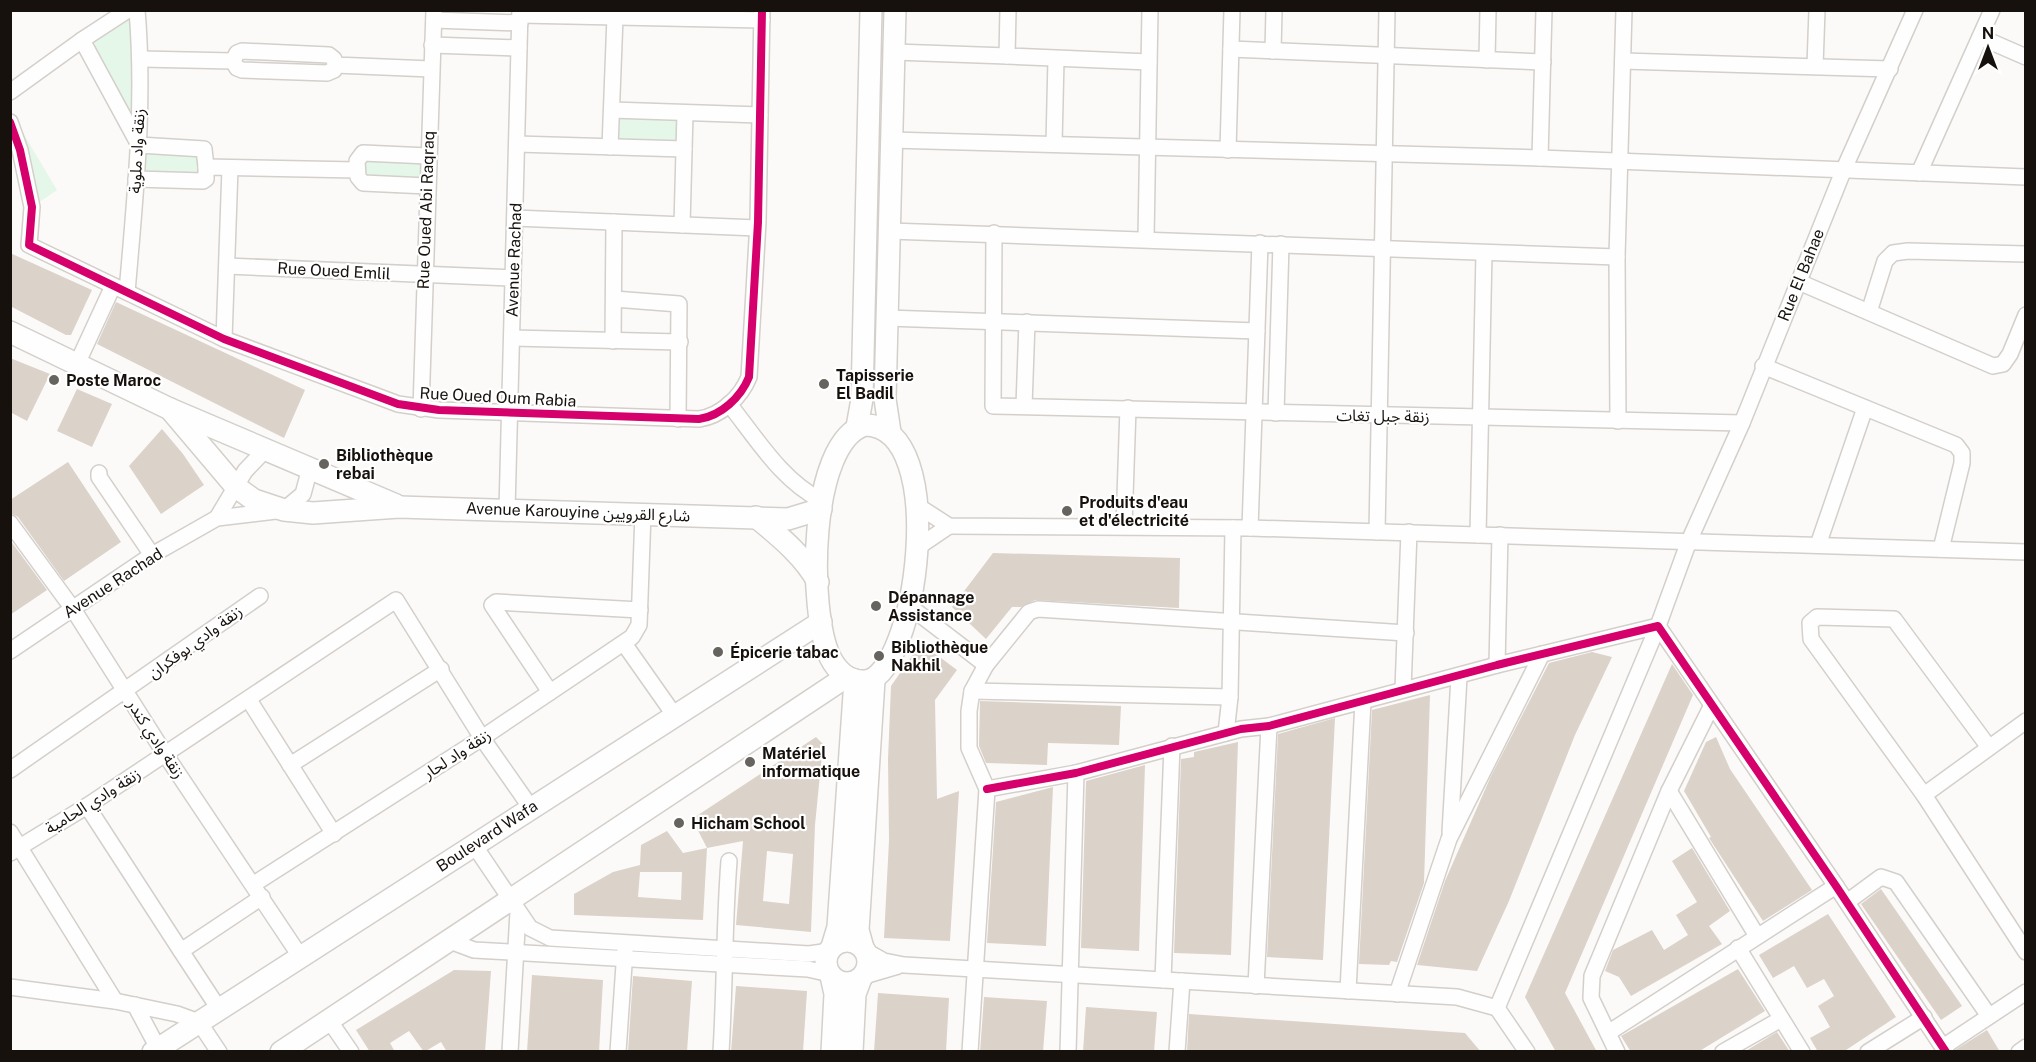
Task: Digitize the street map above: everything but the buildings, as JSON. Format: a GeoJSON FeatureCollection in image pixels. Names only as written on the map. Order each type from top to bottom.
{"type":"FeatureCollection","features":[{"type":"Feature","properties":{"kind":"street"},"geometry":{"type":"LineString","coordinates":[[10,92],[128,10]]}},
{"type":"Feature","properties":{"kind":"street","name":"زنقة واد ملوية"},"geometry":{"type":"LineString","coordinates":[[120,289],[139,145],[141,59],[137,10]]}},
{"type":"Feature","properties":{"kind":"street"},"geometry":{"type":"LineString","coordinates":[[858,679],[829,655],[821,622],[818,582],[821,505],[836,454],[844,440],[856,427],[862,399],[872,10]]}},
{"type":"Feature","properties":{"kind":"street"},"geometry":{"type":"LineString","coordinates":[[281,1052],[450,941],[514,906],[858,679],[882,674],[894,652],[909,606],[918,547],[918,506],[906,459],[890,432],[885,399],[895,10]]}},
{"type":"Feature","properties":{"kind":"street"},"geometry":{"type":"LineString","coordinates":[[1007,56],[1008,10]]}},
{"type":"Feature","properties":{"kind":"street"},"geometry":{"type":"LineString","coordinates":[[1146,238],[1150,10]]}},
{"type":"Feature","properties":{"kind":"street"},"geometry":{"type":"LineString","coordinates":[[1228,150],[1232,10]]}},
{"type":"Feature","properties":{"kind":"street"},"geometry":{"type":"LineString","coordinates":[[1273,51],[1274,10]]}},
{"type":"Feature","properties":{"kind":"street"},"geometry":{"type":"LineString","coordinates":[[1377,532],[1387,10]]}},
{"type":"Feature","properties":{"kind":"street"},"geometry":{"type":"LineString","coordinates":[[1487,60],[1488,10]]}},
{"type":"Feature","properties":{"kind":"street"},"geometry":{"type":"LineString","coordinates":[[1539,158],[1544,10]]}},
{"type":"Feature","properties":{"kind":"street"},"geometry":{"type":"LineString","coordinates":[[1618,421],[1617,257],[1624,10]]}},
{"type":"Feature","properties":{"kind":"street"},"geometry":{"type":"LineString","coordinates":[[1815,66],[1817,10]]}},
{"type":"Feature","properties":{"kind":"street","name":"Rue El Bahae"},"geometry":{"type":"LineString","coordinates":[[1497,1008],[1658,626],[1689,541],[1742,423],[1844,169],[1915,10]]}},
{"type":"Feature","properties":{"kind":"street"},"geometry":{"type":"LineString","coordinates":[[1919,173],[1992,10]]}},
{"type":"Feature","properties":{"kind":"street"},"geometry":{"type":"LineString","coordinates":[[434,15],[615,17],[762,15]]}},
{"type":"Feature","properties":{"kind":"street","name":"Rue Oued Abi Raqraq"},"geometry":{"type":"LineString","coordinates":[[422,409],[424,274],[434,15]]}},
{"type":"Feature","properties":{"kind":"street","name":"Rue Oued Oum Rabia"},"geometry":{"type":"LineString","coordinates":[[10,122],[20,150],[32,207],[29,245],[224,339],[368,394],[422,409],[678,419],[706,418],[729,404],[745,388],[749,377],[757,228],[762,15]]}},
{"type":"Feature","properties":{"kind":"street","name":"Avenue Rachad"},"geometry":{"type":"LineString","coordinates":[[507,510],[520,16]]}},
{"type":"Feature","properties":{"kind":"street"},"geometry":{"type":"LineString","coordinates":[[610,147],[615,17]]}},
{"type":"Feature","properties":{"kind":"street"},"geometry":{"type":"LineString","coordinates":[[1980,37],[2025,57]]}},
{"type":"Feature","properties":{"kind":"street"},"geometry":{"type":"LineString","coordinates":[[82,40],[139,145],[204,149],[206,179],[203,181],[136,179]]}},
{"type":"Feature","properties":{"kind":"street"},"geometry":{"type":"LineString","coordinates":[[432,45],[519,48]]}},
{"type":"Feature","properties":{"kind":"street"},"geometry":{"type":"LineString","coordinates":[[1231,50],[1543,62]]}},
{"type":"Feature","properties":{"kind":"street"},"geometry":{"type":"LineString","coordinates":[[141,59],[233,61],[237,53],[242,51],[329,55],[334,59],[335,65],[431,69]]}},
{"type":"Feature","properties":{"kind":"street"},"geometry":{"type":"LineString","coordinates":[[895,52],[1149,62]]}},
{"type":"Feature","properties":{"kind":"street"},"geometry":{"type":"LineString","coordinates":[[1054,144],[1056,59]]}},
{"type":"Feature","properties":{"kind":"street"},"geometry":{"type":"LineString","coordinates":[[1623,61],[1890,69]]}},
{"type":"Feature","properties":{"kind":"street"},"geometry":{"type":"LineString","coordinates":[[612,110],[760,115]]}},
{"type":"Feature","properties":{"kind":"street"},"geometry":{"type":"LineString","coordinates":[[682,225],[685,113]]}},
{"type":"Feature","properties":{"kind":"street"},"geometry":{"type":"LineString","coordinates":[[891,140],[1539,158],[2025,177]]}},
{"type":"Feature","properties":{"kind":"street"},"geometry":{"type":"LineString","coordinates":[[517,144],[684,149]]}},
{"type":"Feature","properties":{"kind":"street"},"geometry":{"type":"LineString","coordinates":[[427,186],[363,183],[357,170],[358,157],[363,153],[428,156]]}},
{"type":"Feature","properties":{"kind":"street"},"geometry":{"type":"LineString","coordinates":[[206,167],[357,170]]}},
{"type":"Feature","properties":{"kind":"street"},"geometry":{"type":"LineString","coordinates":[[224,339],[230,168]]}},
{"type":"Feature","properties":{"kind":"street"},"geometry":{"type":"LineString","coordinates":[[515,218],[757,228]]}},
{"type":"Feature","properties":{"kind":"street"},"geometry":{"type":"LineString","coordinates":[[613,341],[614,222]]}},
{"type":"Feature","properties":{"kind":"street"},"geometry":{"type":"LineString","coordinates":[[890,231],[1146,238],[1617,257]]}},
{"type":"Feature","properties":{"kind":"street"},"geometry":{"type":"LineString","coordinates":[[994,233],[994,320]]}},
{"type":"Feature","properties":{"kind":"street"},"geometry":{"type":"LineString","coordinates":[[1250,528],[1260,243]]}},
{"type":"Feature","properties":{"kind":"street"},"geometry":{"type":"LineString","coordinates":[[1276,413],[1281,244]]}},
{"type":"Feature","properties":{"kind":"street"},"geometry":{"type":"LineString","coordinates":[[1869,312],[1885,261],[1893,253],[1908,251],[2025,254]]}},
{"type":"Feature","properties":{"kind":"street"},"geometry":{"type":"LineString","coordinates":[[1478,535],[1484,253]]}},
{"type":"Feature","properties":{"kind":"street","name":"Rue Oued Emlil"},"geometry":{"type":"LineString","coordinates":[[227,266],[513,278]]}},
{"type":"Feature","properties":{"kind":"street"},"geometry":{"type":"LineString","coordinates":[[1799,282],[1992,366],[2003,364],[2010,354],[2025,315]]}},
{"type":"Feature","properties":{"kind":"street"},"geometry":{"type":"LineString","coordinates":[[77,364],[120,289]]}},
{"type":"Feature","properties":{"kind":"street"},"geometry":{"type":"LineString","coordinates":[[614,299],[678,302],[680,342],[678,419]]}},
{"type":"Feature","properties":{"kind":"street"},"geometry":{"type":"LineString","coordinates":[[887,318],[1257,331]]}},
{"type":"Feature","properties":{"kind":"street","name":"زنقة جبل تغات"},"geometry":{"type":"LineString","coordinates":[[994,320],[993,406],[1128,408],[1380,417],[1742,423]]}},
{"type":"Feature","properties":{"kind":"street"},"geometry":{"type":"LineString","coordinates":[[1024,406],[1027,322]]}},
{"type":"Feature","properties":{"kind":"street","name":"Avenue Karouyine شارع القرويين"},"geometry":{"type":"LineString","coordinates":[[10,332],[170,409],[399,507]]}},
{"type":"Feature","properties":{"kind":"street"},"geometry":{"type":"LineString","coordinates":[[512,338],[680,342]]}},
{"type":"Feature","properties":{"kind":"street"},"geometry":{"type":"LineString","coordinates":[[1763,366],[1956,445],[1962,453],[1962,463],[1941,549]]}},
{"type":"Feature","properties":{"kind":"street"},"geometry":{"type":"LineString","coordinates":[[729,404],[785,475],[821,505]]}},
{"type":"Feature","properties":{"kind":"street"},"geometry":{"type":"LineString","coordinates":[[1124,526],[1128,408]]}},
{"type":"Feature","properties":{"kind":"street"},"geometry":{"type":"LineString","coordinates":[[1818,545],[1865,408]]}},
{"type":"Feature","properties":{"kind":"street","name":"Avenue Karouyine شارع القرويين"},"geometry":{"type":"LineString","coordinates":[[170,409],[236,487],[254,500],[284,510],[313,513],[399,507],[788,519],[821,505]]}},
{"type":"Feature","properties":{"kind":"street"},"geometry":{"type":"LineString","coordinates":[[856,427],[882,426],[890,432]]}},
{"type":"Feature","properties":{"kind":"street","name":"Avenue Rachad"},"geometry":{"type":"LineString","coordinates":[[217,518],[254,460],[266,449]]}},
{"type":"Feature","properties":{"kind":"street"},"geometry":{"type":"LineString","coordinates":[[284,510],[303,494],[310,468]]}},
{"type":"Feature","properties":{"kind":"street"},"geometry":{"type":"LineString","coordinates":[[99,473],[99,477],[152,555]]}},
{"type":"Feature","properties":{"kind":"street"},"geometry":{"type":"LineString","coordinates":[[918,506],[949,526],[1250,528],[1941,549],[2024,549]]}},
{"type":"Feature","properties":{"kind":"street","name":"Avenue Rachad"},"geometry":{"type":"LineString","coordinates":[[10,651],[152,555],[217,518],[284,510]]}},
{"type":"Feature","properties":{"kind":"street","name":"زنقة واد لحار"},"geometry":{"type":"LineString","coordinates":[[181,951],[334,834],[625,645],[637,632],[640,610],[643,513]]}},
{"type":"Feature","properties":{"kind":"street"},"geometry":{"type":"LineString","coordinates":[[756,517],[792,549],[811,570],[818,582]]}},
{"type":"Feature","properties":{"kind":"street","name":"زنقة وادي كندر"},"geometry":{"type":"LineString","coordinates":[[10,523],[73,609],[165,754],[300,956]]}},
{"type":"Feature","properties":{"kind":"street"},"geometry":{"type":"LineString","coordinates":[[918,547],[949,526]]}},
{"type":"Feature","properties":{"kind":"street"},"geometry":{"type":"LineString","coordinates":[[1226,733],[1230,697],[1233,528]]}},
{"type":"Feature","properties":{"kind":"street"},"geometry":{"type":"LineString","coordinates":[[1403,689],[1408,532]]}},
{"type":"Feature","properties":{"kind":"street"},"geometry":{"type":"LineString","coordinates":[[1497,665],[1500,535]]}},
{"type":"Feature","properties":{"kind":"street","name":"زنقة وادي بوفكران"},"geometry":{"type":"LineString","coordinates":[[10,770],[260,596]]}},
{"type":"Feature","properties":{"kind":"street","name":"زنقة وادي الحامية"},"geometry":{"type":"LineString","coordinates":[[15,850],[87,806],[249,700],[396,600],[441,669]]}},
{"type":"Feature","properties":{"kind":"street"},"geometry":{"type":"LineString","coordinates":[[550,692],[492,609],[494,603],[640,610]]}},
{"type":"Feature","properties":{"kind":"street"},"geometry":{"type":"LineString","coordinates":[[909,606],[986,665]]}},
{"type":"Feature","properties":{"kind":"street"},"geometry":{"type":"LineString","coordinates":[[970,1052],[987,789],[969,748],[967,731],[972,691],[986,665],[1026,614],[1035,609],[1406,633]]}},
{"type":"Feature","properties":{"kind":"street"},"geometry":{"type":"LineString","coordinates":[[1988,746],[1894,619],[1817,617],[1810,623],[1811,639],[1924,795],[2025,952]]}},
{"type":"Feature","properties":{"kind":"street","name":"Boulevard Wafa"},"geometry":{"type":"LineString","coordinates":[[157,1050],[821,622]]}},
{"type":"Feature","properties":{"kind":"street"},"geometry":{"type":"LineString","coordinates":[[987,789],[1076,772],[1226,733],[1269,726],[1403,689],[1658,626],[1711,707],[1847,902],[1944,1049],[2025,992]]}},
{"type":"Feature","properties":{"kind":"street"},"geometry":{"type":"LineString","coordinates":[[625,645],[675,716]]}},
{"type":"Feature","properties":{"kind":"street"},"geometry":{"type":"LineString","coordinates":[[1397,994],[1449,839],[1542,654]]}},
{"type":"Feature","properties":{"kind":"street"},"geometry":{"type":"LineString","coordinates":[[290,765],[441,669],[482,738],[531,807]]}},
{"type":"Feature","properties":{"kind":"street"},"geometry":{"type":"LineString","coordinates":[[1449,839],[1459,677]]}},
{"type":"Feature","properties":{"kind":"street"},"geometry":{"type":"LineString","coordinates":[[832,1052],[835,994],[826,962],[837,927],[858,679]]}},
{"type":"Feature","properties":{"kind":"street"},"geometry":{"type":"LineString","coordinates":[[852,1052],[855,994],[869,964],[858,930],[858,679]]}},
{"type":"Feature","properties":{"kind":"street"},"geometry":{"type":"LineString","coordinates":[[972,691],[1230,697]]}},
{"type":"Feature","properties":{"kind":"street"},"geometry":{"type":"LineString","coordinates":[[249,700],[334,834]]}},
{"type":"Feature","properties":{"kind":"street"},"geometry":{"type":"LineString","coordinates":[[1348,991],[1363,701]]}},
{"type":"Feature","properties":{"kind":"street"},"geometry":{"type":"LineString","coordinates":[[1617,1052],[1592,998],[1592,976],[1669,791],[1711,707]]}},
{"type":"Feature","properties":{"kind":"street"},"geometry":{"type":"LineString","coordinates":[[1924,795],[2025,721]]}},
{"type":"Feature","properties":{"kind":"street"},"geometry":{"type":"LineString","coordinates":[[1256,986],[1269,726]]}},
{"type":"Feature","properties":{"kind":"street"},"geometry":{"type":"LineString","coordinates":[[1163,980],[1172,746]]}},
{"type":"Feature","properties":{"kind":"street"},"geometry":{"type":"LineString","coordinates":[[1068,1052],[1073,975],[1076,772]]}},
{"type":"Feature","properties":{"kind":"street"},"geometry":{"type":"LineString","coordinates":[[1669,791],[1757,936]]}},
{"type":"Feature","properties":{"kind":"street"},"geometry":{"type":"LineString","coordinates":[[87,806],[219,1009]]}},
{"type":"Feature","properties":{"kind":"street"},"geometry":{"type":"LineString","coordinates":[[10,832],[15,850],[115,1000]]}},
{"type":"Feature","properties":{"kind":"street"},"geometry":{"type":"LineString","coordinates":[[474,845],[530,928],[550,938],[625,951]]}},
{"type":"Feature","properties":{"kind":"street"},"geometry":{"type":"LineString","coordinates":[[721,1052],[729,861]]}},
{"type":"Feature","properties":{"kind":"street"},"geometry":{"type":"LineString","coordinates":[[1847,902],[1881,877],[1896,882],[1989,1016]]}},
{"type":"Feature","properties":{"kind":"street"},"geometry":{"type":"LineString","coordinates":[[1608,1033],[1836,886]]}},
{"type":"Feature","properties":{"kind":"street"},"geometry":{"type":"LineString","coordinates":[[510,1052],[516,953],[514,906]]}},
{"type":"Feature","properties":{"kind":"street"},"geometry":{"type":"LineString","coordinates":[[450,941],[474,950],[516,953],[625,951],[724,957],[808,969],[830,975],[846,983],[884,968],[904,965]]}},
{"type":"Feature","properties":{"kind":"street"},"geometry":{"type":"LineString","coordinates":[[724,957],[809,954],[831,949],[848,941],[884,961],[904,965],[1457,997],[1497,1008],[1527,1052]]}},
{"type":"Feature","properties":{"kind":"street"},"geometry":{"type":"LineString","coordinates":[[1738,948],[1802,1052]]}},
{"type":"Feature","properties":{"kind":"street"},"geometry":{"type":"LineString","coordinates":[[618,1052],[625,951]]}},
{"type":"Feature","properties":{"kind":"street"},"geometry":{"type":"LineString","coordinates":[[1177,1052],[1182,981]]}},
{"type":"Feature","properties":{"kind":"street"},"geometry":{"type":"LineString","coordinates":[[13,990],[115,1000],[199,1022],[219,1052]]}},
{"type":"Feature","properties":{"kind":"street"},"geometry":{"type":"LineString","coordinates":[[135,1005],[157,1050]]}},
{"type":"Feature","properties":{"kind":"street"},"geometry":{"type":"LineString","coordinates":[[1868,1052],[1924,1017]]}},
{"type":"Feature","properties":{"kind":"street"},"geometry":{"type":"LineString","coordinates":[[1723,1052],[1781,1019]]}},
{"type":"Feature","properties":{"kind":"street"},"geometry":{"type":"LineString","coordinates":[[329,1020],[351,1052]]}},
{"type":"Feature","properties":{"kind":"street"},"geometry":{"type":"LineString","coordinates":[[2019,1052],[2025,1047]]}},
{"type":"Feature","properties":{"kind":"green space"},"geometry":{"type":"Polygon","coordinates":[[[129,11],[139,145],[88,42],[129,11]]]}},
{"type":"Feature","properties":{"kind":"green space"},"geometry":{"type":"Polygon","coordinates":[[[612,110],[685,113],[684,149],[610,147],[612,110]]]}},
{"type":"Feature","properties":{"kind":"green space"},"geometry":{"type":"Polygon","coordinates":[[[10,111],[57,190],[32,207],[11,118],[10,111]]]}},
{"type":"Feature","properties":{"kind":"green space"},"geometry":{"type":"Polygon","coordinates":[[[139,145],[207,155],[206,179],[136,179],[139,145]]]}},
{"type":"Feature","properties":{"kind":"green space"},"geometry":{"type":"Polygon","coordinates":[[[428,156],[427,186],[363,183],[358,157],[428,156]]]}},
{"type":"Feature","properties":{"kind":"cycle path"},"geometry":{"type":"LineString","coordinates":[[10,122],[20,150],[32,207],[29,245],[224,339],[398,404],[439,410],[699,419],[722,410],[741,392],[749,377],[758,222],[762,10]]}},
{"type":"Feature","properties":{"kind":"cycle path"},"geometry":{"type":"LineString","coordinates":[[987,789],[1076,773],[1241,729],[1269,726],[1497,665],[1658,626],[1836,886],[1946,1052]]}},
{"type":"Feature","properties":{"kind":"place","name":"Poste Maroc"},"geometry":{"type":"Point","coordinates":[54,380]}},
{"type":"Feature","properties":{"kind":"place","name":"Tapisserie El Badil"},"geometry":{"type":"Point","coordinates":[824,384]}},
{"type":"Feature","properties":{"kind":"place","name":"Bibliothèque rebai"},"geometry":{"type":"Point","coordinates":[324,464]}},
{"type":"Feature","properties":{"kind":"place","name":"Produits d'eau et d'électricité"},"geometry":{"type":"Point","coordinates":[1067,511]}},
{"type":"Feature","properties":{"kind":"place","name":"Dépannage Assistance"},"geometry":{"type":"Point","coordinates":[876,606]}},
{"type":"Feature","properties":{"kind":"place","name":"Épicerie tabac"},"geometry":{"type":"Point","coordinates":[718,652]}},
{"type":"Feature","properties":{"kind":"place","name":"Bibliothèque Nakhil"},"geometry":{"type":"Point","coordinates":[879,656]}},
{"type":"Feature","properties":{"kind":"place","name":"Matériel informatique"},"geometry":{"type":"Point","coordinates":[750,762]}},
{"type":"Feature","properties":{"kind":"place","name":"Hicham School"},"geometry":{"type":"Point","coordinates":[679,823]}}]}
